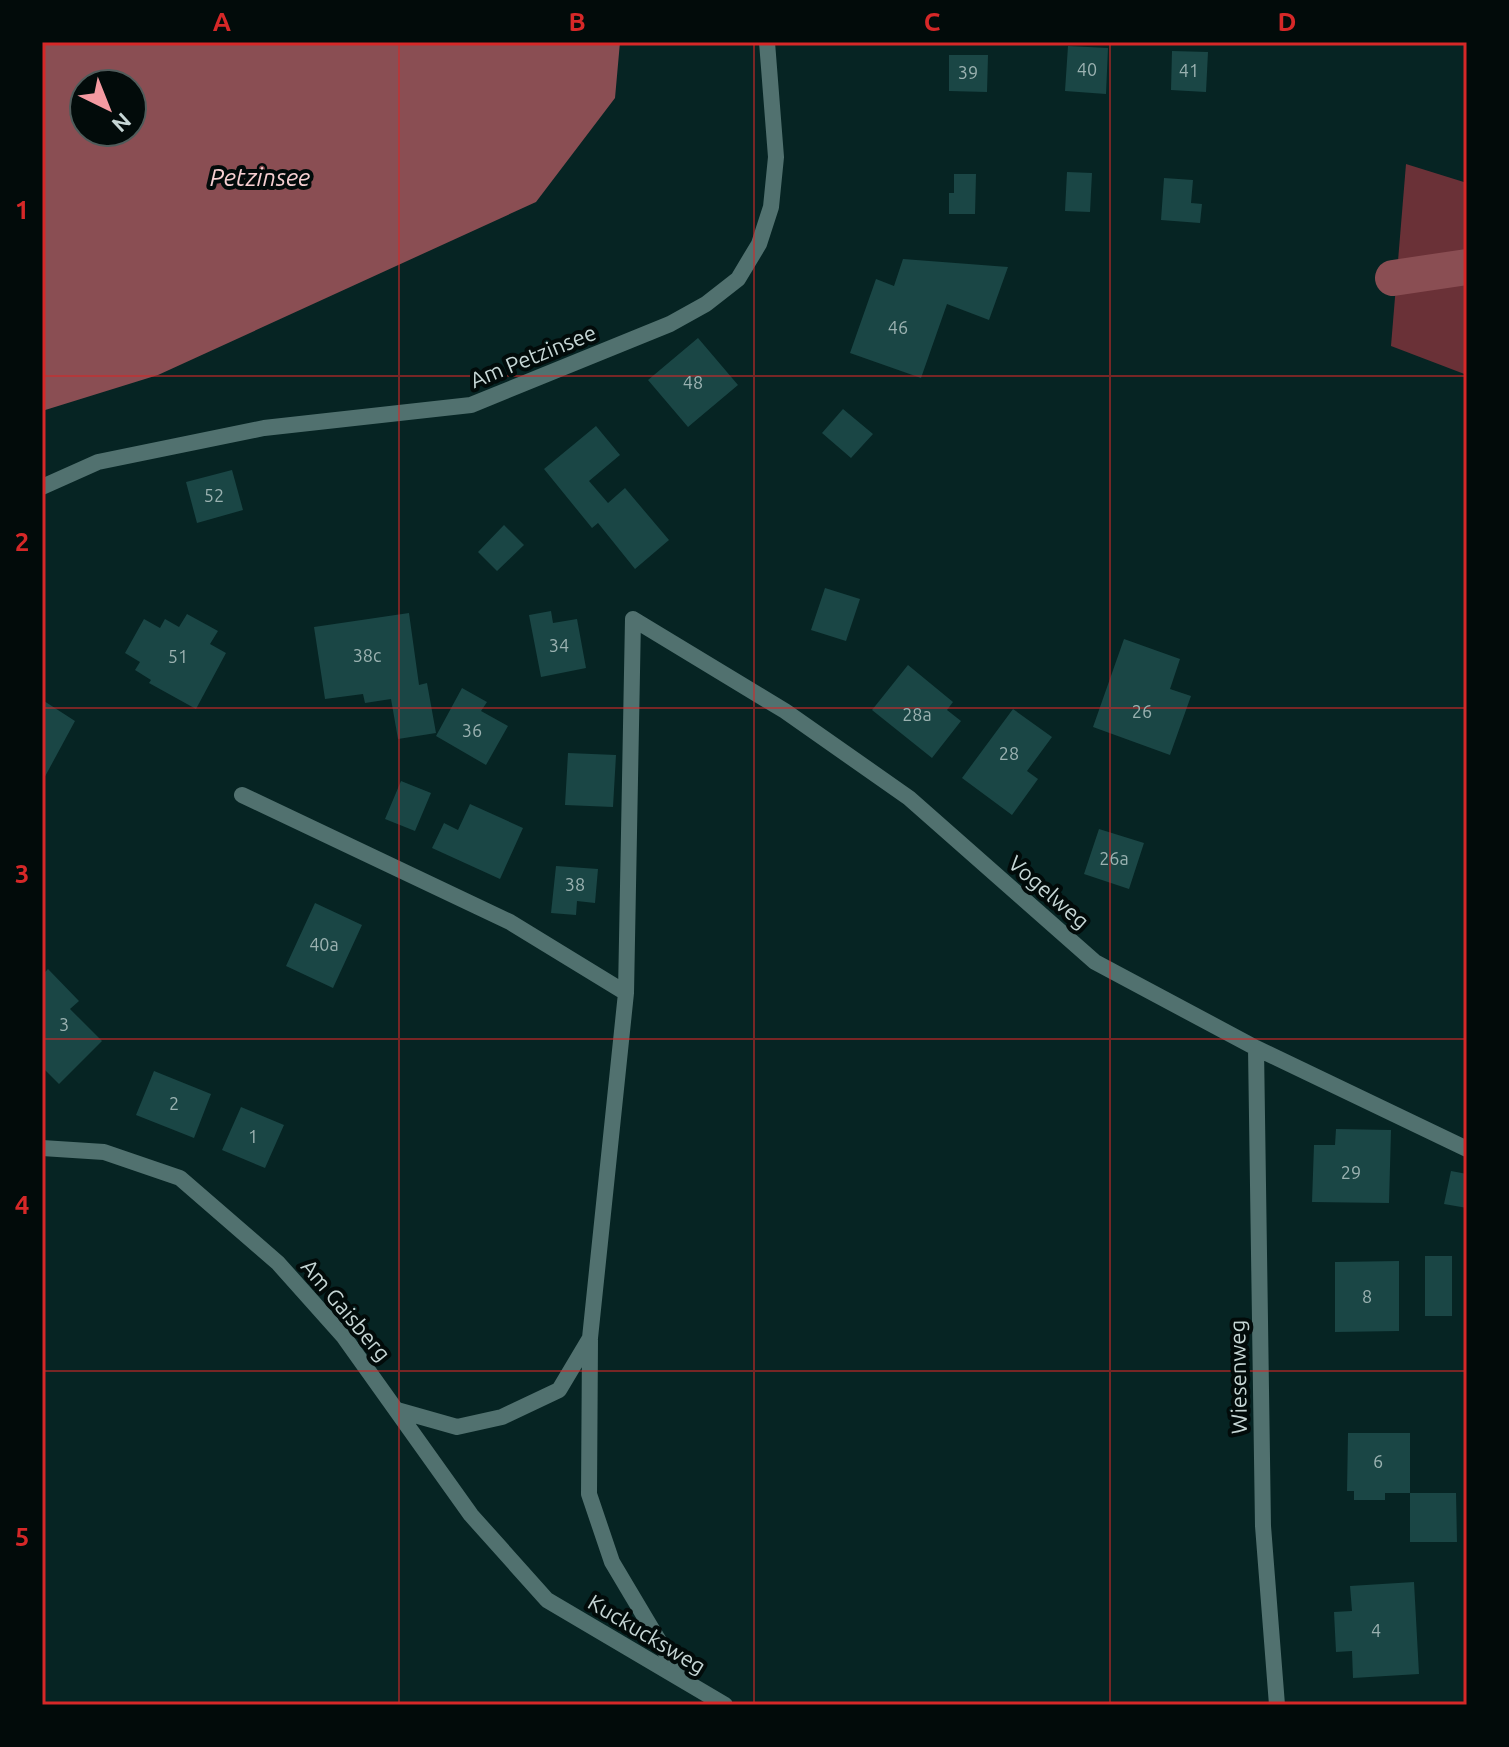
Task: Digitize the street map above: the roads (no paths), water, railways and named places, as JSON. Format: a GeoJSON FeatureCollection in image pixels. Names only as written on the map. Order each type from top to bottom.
{"type":"FeatureCollection","features":[{"type":"Feature","properties":{"kind":"street","name":"Am Petzinsee"},"geometry":{"type":"LineString","coordinates":[[42,487],[98,462],[264,428],[471,405],[670,324],[706,304],[738,279],[759,244],[771,207],[776,157],[767,42]]}},
{"type":"Feature","properties":{"kind":"street","name":"Vogelweg"},"geometry":{"type":"LineString","coordinates":[[626,993],[633,619],[785,711],[909,798],[1095,962],[1256,1048],[1467,1149]]}},
{"type":"Feature","properties":{"kind":"street"},"geometry":{"type":"LineString","coordinates":[[242,795],[510,922],[626,993],[590,1338],[589,1494],[612,1562],[682,1681]]}},
{"type":"Feature","properties":{"kind":"street","name":"Wiesenweg"},"geometry":{"type":"LineString","coordinates":[[1256,1048],[1263,1526],[1277,1705]]}},
{"type":"Feature","properties":{"kind":"street","name":"Am Gaisberg"},"geometry":{"type":"LineString","coordinates":[[42,1148],[104,1152],[180,1178],[278,1263],[344,1337],[471,1515],[547,1600]]}},
{"type":"Feature","properties":{"kind":"street"},"geometry":{"type":"LineString","coordinates":[[397,1410],[457,1427],[502,1417],[559,1390],[590,1338]]}},
{"type":"Feature","properties":{"kind":"street","name":"Kuckucksweg"},"geometry":{"type":"LineString","coordinates":[[547,1600],[725,1705]]}},
{"type":"Feature","properties":{"kind":"water","name":"Petzinsee"},"geometry":{"type":"Polygon","coordinates":[[[42,42],[620,42],[615,98],[536,202],[158,375],[42,411],[42,42]]]}},
{"type":"Feature","properties":{"kind":"waterway"},"geometry":{"type":"LineString","coordinates":[[1393,278],[1467,267]]}}]}
